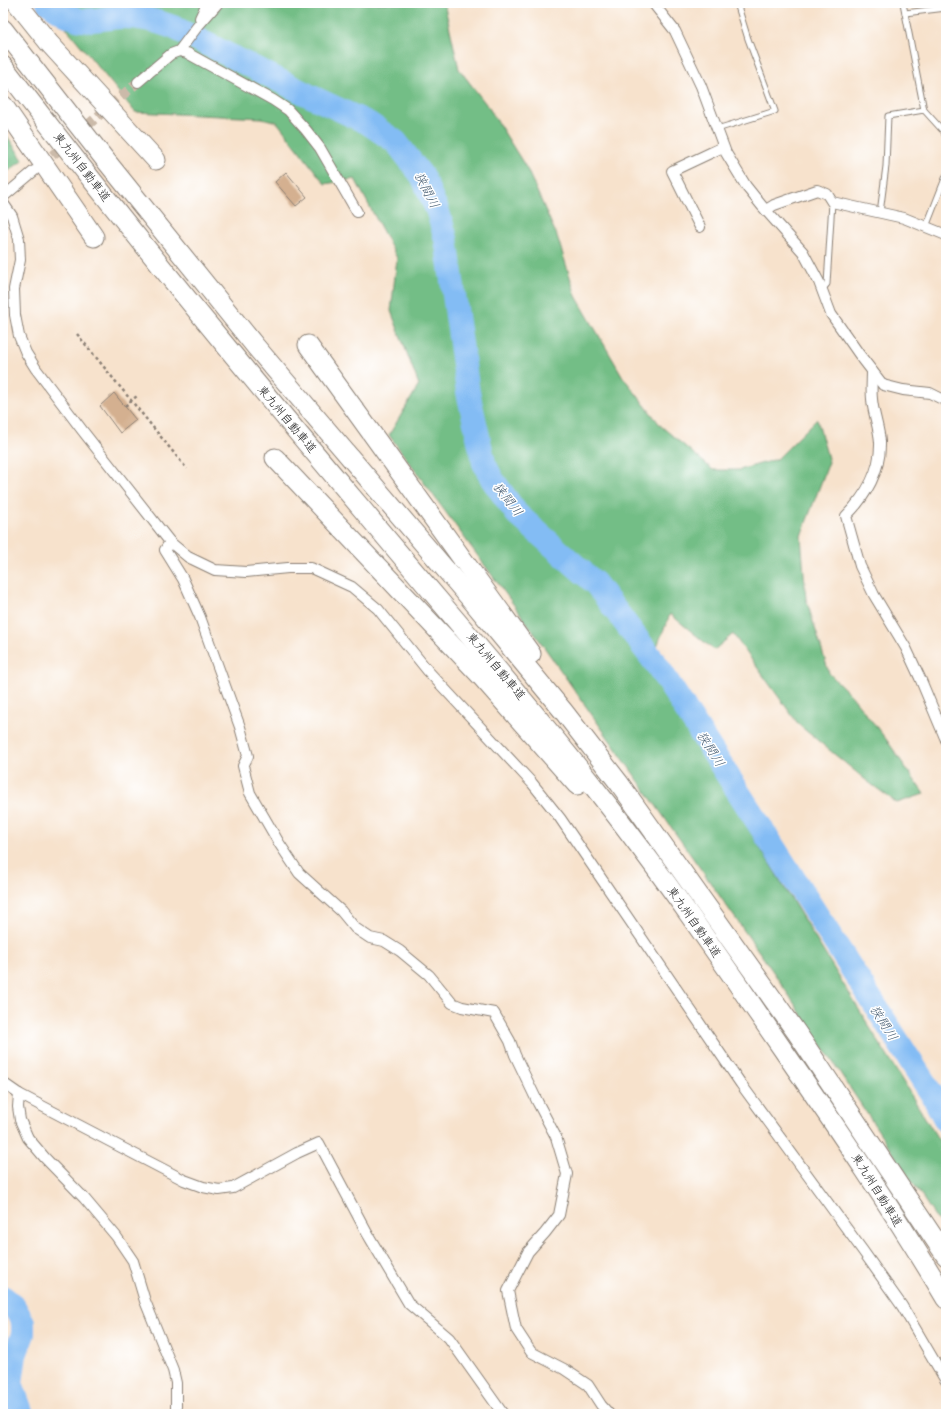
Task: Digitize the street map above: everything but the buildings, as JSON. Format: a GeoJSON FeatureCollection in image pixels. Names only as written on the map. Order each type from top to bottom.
{"type":"FeatureCollection","features":[{"type":"Feature","properties":{"kind":"highway"},"geometry":{"type":"LineString","coordinates":[[17,3],[49,44],[156,160]]}},
{"type":"Feature","properties":{"kind":"highway","name":"東九州自動車道"},"geometry":{"type":"LineString","coordinates":[[3,29],[256,347],[474,603],[564,712],[619,783],[797,1033],[946,1256]]}},
{"type":"Feature","properties":{"kind":"highway","name":"東九州自動車道"},"geometry":{"type":"LineString","coordinates":[[5,69],[86,173],[240,362],[362,510],[524,701],[598,792],[650,860],[848,1143],[946,1299]]}},
{"type":"Feature","properties":{"kind":"highway"},"geometry":{"type":"LineString","coordinates":[[3,105],[94,237]]}},
{"type":"Feature","properties":{"kind":"highway"},"geometry":{"type":"LineString","coordinates":[[308,345],[556,689],[619,783]]}},
{"type":"Feature","properties":{"kind":"highway"},"geometry":{"type":"LineString","coordinates":[[275,458],[480,675],[571,779],[738,984]]}},
{"type":"Feature","properties":{"kind":"street"},"geometry":{"type":"LineString","coordinates":[[197,27],[207,3]]}},
{"type":"Feature","properties":{"kind":"street"},"geometry":{"type":"LineString","coordinates":[[180,51],[197,27],[218,3]]}},
{"type":"Feature","properties":{"kind":"street"},"geometry":{"type":"LineString","coordinates":[[653,3],[675,31],[701,86],[726,153],[746,186],[803,252],[832,314],[859,354],[883,386],[930,393],[946,401]]}},
{"type":"Feature","properties":{"kind":"street"},"geometry":{"type":"LineString","coordinates":[[138,82],[171,54],[180,51],[187,53],[273,100],[288,110],[320,148],[357,212]]}},
{"type":"Feature","properties":{"kind":"street"},"geometry":{"type":"LineString","coordinates":[[700,227],[672,171],[723,146]]}},
{"type":"Feature","properties":{"kind":"street"},"geometry":{"type":"LineString","coordinates":[[3,197],[34,171]]}},
{"type":"Feature","properties":{"kind":"street"},"geometry":{"type":"LineString","coordinates":[[766,210],[774,205],[817,190],[827,194],[832,202],[904,218],[946,235]]}},
{"type":"Feature","properties":{"kind":"street"},"geometry":{"type":"LineString","coordinates":[[3,203],[12,216],[19,239],[20,260],[14,289],[15,315],[19,336],[26,353],[36,369],[82,430],[170,542],[188,557],[215,570],[246,572],[288,568],[311,568],[352,587],[378,609],[428,671],[532,783],[560,818],[742,1084],[902,1306],[946,1381]]}},
{"type":"Feature","properties":{"kind":"street"},"geometry":{"type":"LineString","coordinates":[[872,371],[872,400],[880,441],[878,465],[871,483],[854,508],[846,516],[860,566],[874,595],[906,648],[946,740]]}},
{"type":"Feature","properties":{"kind":"street"},"geometry":{"type":"LineString","coordinates":[[170,542],[165,550],[183,579],[200,617],[240,727],[248,756],[242,766],[250,793],[279,843],[299,873],[322,896],[341,911],[355,928],[370,938],[384,941],[400,951],[429,975],[452,1003],[462,1007],[494,1014],[510,1041],[514,1055],[556,1137],[567,1174],[559,1215],[528,1252],[508,1291],[516,1329],[531,1352],[564,1369],[588,1384],[601,1405],[609,1414]]}},
{"type":"Feature","properties":{"kind":"street"},"geometry":{"type":"LineString","coordinates":[[3,1084],[19,1094],[184,1180],[203,1187],[219,1190],[233,1188],[297,1153],[320,1143],[367,1233],[409,1304],[449,1338],[503,1414]]}},
{"type":"Feature","properties":{"kind":"street"},"geometry":{"type":"LineString","coordinates":[[19,1094],[18,1107],[20,1120],[28,1138],[45,1158],[84,1198],[116,1236],[133,1261],[145,1301],[173,1370],[176,1384],[176,1414]]}},
{"type":"Feature","properties":{"kind":"lane"},"geometry":{"type":"LineString","coordinates":[[716,129],[775,111],[748,39],[737,3]]}},
{"type":"Feature","properties":{"kind":"lane"},"geometry":{"type":"LineString","coordinates":[[903,3],[924,110],[944,132],[946,138]]}},
{"type":"Feature","properties":{"kind":"lane"},"geometry":{"type":"LineString","coordinates":[[904,13],[946,8]]}},
{"type":"Feature","properties":{"kind":"lane"},"geometry":{"type":"LineString","coordinates":[[880,213],[886,166],[888,116],[924,110]]}},
{"type":"Feature","properties":{"kind":"lane"},"geometry":{"type":"LineString","coordinates":[[926,227],[946,176]]}},
{"type":"Feature","properties":{"kind":"lane"},"geometry":{"type":"LineString","coordinates":[[822,290],[827,284],[832,202]]}},
{"type":"Feature","properties":{"kind":"path"},"geometry":{"type":"LineString","coordinates":[[77,334],[187,468]]}},
{"type":"Feature","properties":{"kind":"path"},"geometry":{"type":"LineString","coordinates":[[125,406],[137,396]]}},
{"type":"Feature","properties":{"kind":"green space"},"geometry":{"type":"Polygon","coordinates":[[[46,3],[214,3],[218,12],[220,3],[444,3],[459,69],[489,108],[527,169],[557,236],[576,296],[623,377],[661,426],[713,470],[739,470],[777,459],[817,419],[829,462],[801,536],[806,599],[829,673],[851,695],[886,739],[924,794],[897,803],[867,781],[799,725],[733,634],[714,650],[670,614],[649,666],[946,1152],[946,1233],[774,973],[530,627],[389,435],[419,385],[391,311],[397,258],[355,179],[325,184],[277,122],[262,118],[135,112],[46,3]]]}},
{"type":"Feature","properties":{"kind":"green space"},"geometry":{"type":"Polygon","coordinates":[[[3,130],[23,160],[3,175],[3,130]]]}},
{"type":"Feature","properties":{"kind":"waterway","name":"狭間川"},"geometry":{"type":"LineString","coordinates":[[48,3],[68,15],[81,20],[134,17],[173,27],[308,95],[368,123],[396,142],[422,176],[438,212],[446,239],[468,392],[484,463],[492,479],[517,514],[595,583],[657,665],[933,1096],[946,1121]]}},
{"type":"Feature","properties":{"kind":"waterway"},"geometry":{"type":"LineString","coordinates":[[3,1297],[13,1305],[23,1322],[23,1334],[15,1355],[11,1383],[22,1414]]}},
{"type":"Feature","properties":{"kind":"tunnel"},"geometry":{"type":"LineString","coordinates":[[41,165],[138,82]]}}]}
